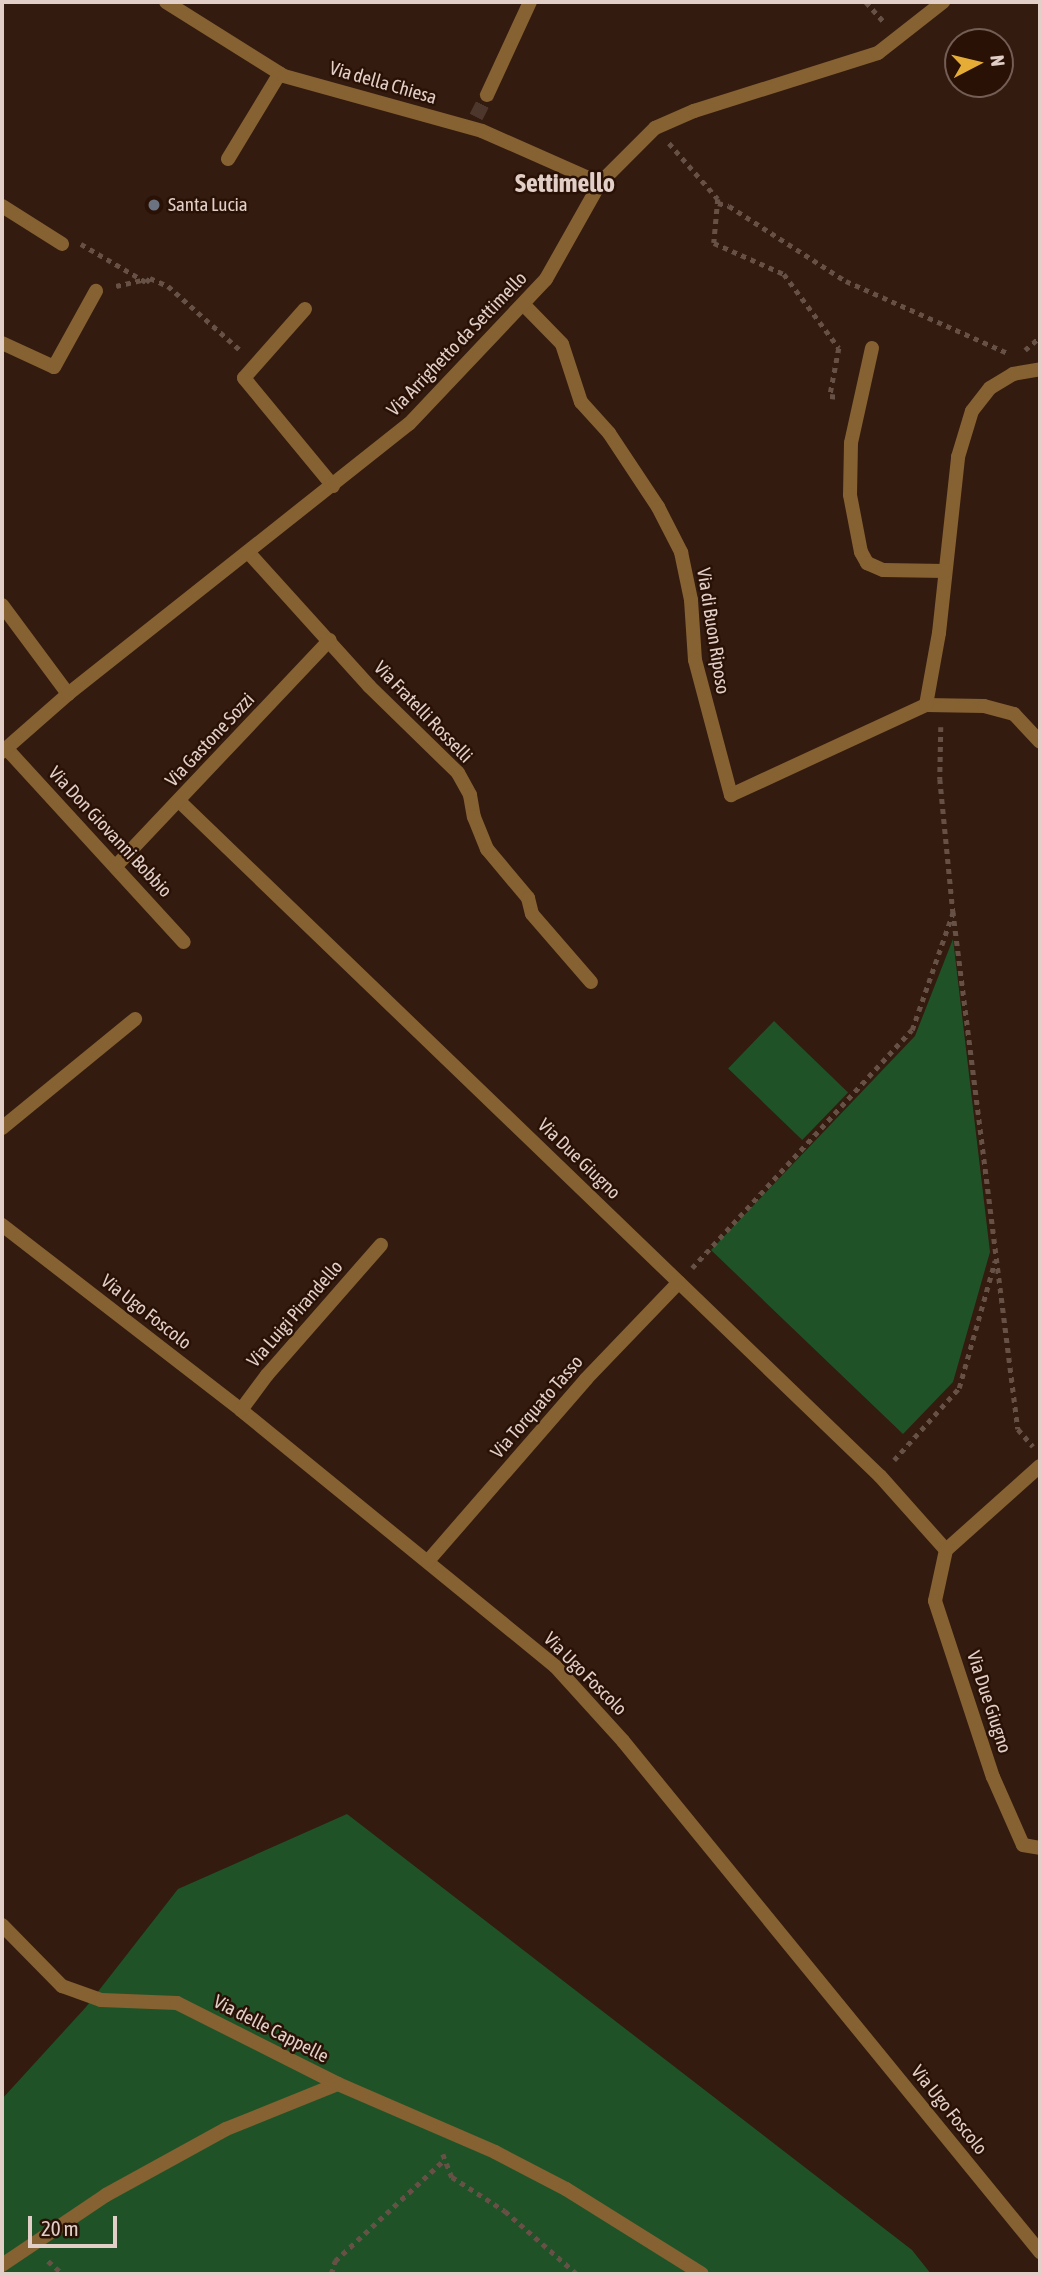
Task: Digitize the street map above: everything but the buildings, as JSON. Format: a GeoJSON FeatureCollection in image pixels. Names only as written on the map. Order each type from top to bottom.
{"type":"FeatureCollection","features":[{"type":"Feature","properties":{"kind":"street","name":"Via della Chiesa"},"geometry":{"type":"LineString","coordinates":[[166,2],[280,73],[474,122],[600,183]]}},
{"type":"Feature","properties":{"kind":"street"},"geometry":{"type":"LineString","coordinates":[[487,95],[530,2]]}},
{"type":"Feature","properties":{"kind":"street","name":"Via Arrighetto da Settimello"},"geometry":{"type":"LineString","coordinates":[[4,750],[68,694],[409,424],[524,305],[564,251],[600,183],[655,128],[694,111],[878,53],[943,2]]}},
{"type":"Feature","properties":{"kind":"street"},"geometry":{"type":"LineString","coordinates":[[229,159],[280,73]]}},
{"type":"Feature","properties":{"kind":"street"},"geometry":{"type":"LineString","coordinates":[[2,206],[66,241]]}},
{"type":"Feature","properties":{"kind":"street"},"geometry":{"type":"LineString","coordinates":[[2,343],[54,368],[96,291]]}},
{"type":"Feature","properties":{"kind":"street","name":"Via di Buon Riposo"},"geometry":{"type":"LineString","coordinates":[[524,305],[562,344],[580,402],[610,433],[658,507],[681,552],[691,600],[695,660],[731,795],[934,705],[984,706],[1014,714],[1040,742]]}},
{"type":"Feature","properties":{"kind":"street"},"geometry":{"type":"LineString","coordinates":[[305,309],[244,378],[333,486]]}},
{"type":"Feature","properties":{"kind":"street"},"geometry":{"type":"LineString","coordinates":[[872,348],[851,443],[850,495],[860,552],[867,563],[883,570],[945,570]]}},
{"type":"Feature","properties":{"kind":"street"},"geometry":{"type":"LineString","coordinates":[[934,705],[958,457],[972,411],[990,388],[1013,374],[1040,369]]}},
{"type":"Feature","properties":{"kind":"street","name":"Via Fratelli Rosselli"},"geometry":{"type":"LineString","coordinates":[[248,552],[369,686],[458,773],[470,795],[474,817],[487,849],[528,898],[532,914],[591,982]]}},
{"type":"Feature","properties":{"kind":"street"},"geometry":{"type":"LineString","coordinates":[[2,605],[68,694]]}},
{"type":"Feature","properties":{"kind":"street","name":"Via Gastone Sozzi"},"geometry":{"type":"LineString","coordinates":[[116,866],[330,640]]}},
{"type":"Feature","properties":{"kind":"street","name":"Via Don Giovanni Bobbio"},"geometry":{"type":"LineString","coordinates":[[4,750],[116,866],[184,942]]}},
{"type":"Feature","properties":{"kind":"street","name":"Via Due Giugno"},"geometry":{"type":"LineString","coordinates":[[179,801],[880,1476],[946,1550],[935,1601],[993,1777],[1023,1845],[1040,1848]]}},
{"type":"Feature","properties":{"kind":"street"},"geometry":{"type":"LineString","coordinates":[[2,1128],[135,1018]]}},
{"type":"Feature","properties":{"kind":"street","name":"Via Ugo Foscolo"},"geometry":{"type":"LineString","coordinates":[[2,1225],[241,1410],[555,1666],[623,1741],[1040,2252]]}},
{"type":"Feature","properties":{"kind":"street","name":"Via Luigi Pirandello"},"geometry":{"type":"LineString","coordinates":[[241,1410],[267,1375],[381,1245]]}},
{"type":"Feature","properties":{"kind":"street","name":"Via Torquato Tasso"},"geometry":{"type":"LineString","coordinates":[[428,1561],[586,1380],[679,1282]]}},
{"type":"Feature","properties":{"kind":"street"},"geometry":{"type":"LineString","coordinates":[[946,1550],[1040,1466]]}},
{"type":"Feature","properties":{"kind":"street","name":"Via delle Cappelle"},"geometry":{"type":"LineString","coordinates":[[2,1925],[62,1986],[101,2000],[177,2003],[338,2084]]}},
{"type":"Feature","properties":{"kind":"street"},"geometry":{"type":"LineString","coordinates":[[338,2084],[495,2152],[566,2189],[702,2274]]}},
{"type":"Feature","properties":{"kind":"street","name":"Via delle Cappelle"},"geometry":{"type":"LineString","coordinates":[[2,2265],[106,2196],[226,2129],[338,2084]]}},
{"type":"Feature","properties":{"kind":"path"},"geometry":{"type":"LineString","coordinates":[[655,128],[718,199],[714,243],[784,274],[839,348],[830,396],[860,400]]}},
{"type":"Feature","properties":{"kind":"path"},"geometry":{"type":"LineString","coordinates":[[718,203],[729,206],[846,281],[1017,355],[1040,337]]}},
{"type":"Feature","properties":{"kind":"path"},"geometry":{"type":"LineString","coordinates":[[66,241],[146,282],[150,278],[169,284],[256,364]]}},
{"type":"Feature","properties":{"kind":"path"},"geometry":{"type":"LineString","coordinates":[[934,705],[953,911],[1018,1429],[1040,1455]]}},
{"type":"Feature","properties":{"kind":"path"},"geometry":{"type":"LineString","coordinates":[[679,1282],[912,1030],[953,911]]}},
{"type":"Feature","properties":{"kind":"path"},"geometry":{"type":"LineString","coordinates":[[880,1476],[959,1388],[997,1257]]}},
{"type":"Feature","properties":{"kind":"path"},"geometry":{"type":"LineString","coordinates":[[331,2274],[335,2261],[444,2160],[452,2177],[505,2211],[577,2274]]}},
{"type":"Feature","properties":{"kind":"green space"},"geometry":{"type":"Polygon","coordinates":[[[953,939],[990,1252],[953,1382],[903,1434],[711,1250],[915,1036],[953,939]]]}},
{"type":"Feature","properties":{"kind":"green space"},"geometry":{"type":"Polygon","coordinates":[[[774,1021],[848,1093],[802,1140],[728,1068],[774,1021]]]}},
{"type":"Feature","properties":{"kind":"green space"},"geometry":{"type":"Polygon","coordinates":[[[347,1814],[912,2250],[931,2274],[2,2274],[2,2099],[86,2007],[178,1889],[347,1814]]]}},
{"type":"Feature","properties":{"kind":"tunnel"},"geometry":{"type":"LineString","coordinates":[[476,117],[487,95]]}},
{"type":"Feature","properties":{"kind":"place","name":"Santa Lucia"},"geometry":{"type":"Point","coordinates":[154,205]}},
{"type":"Feature","properties":{"kind":"district","name":"Settimello"},"geometry":{"type":"Point","coordinates":[565,184]}}]}
